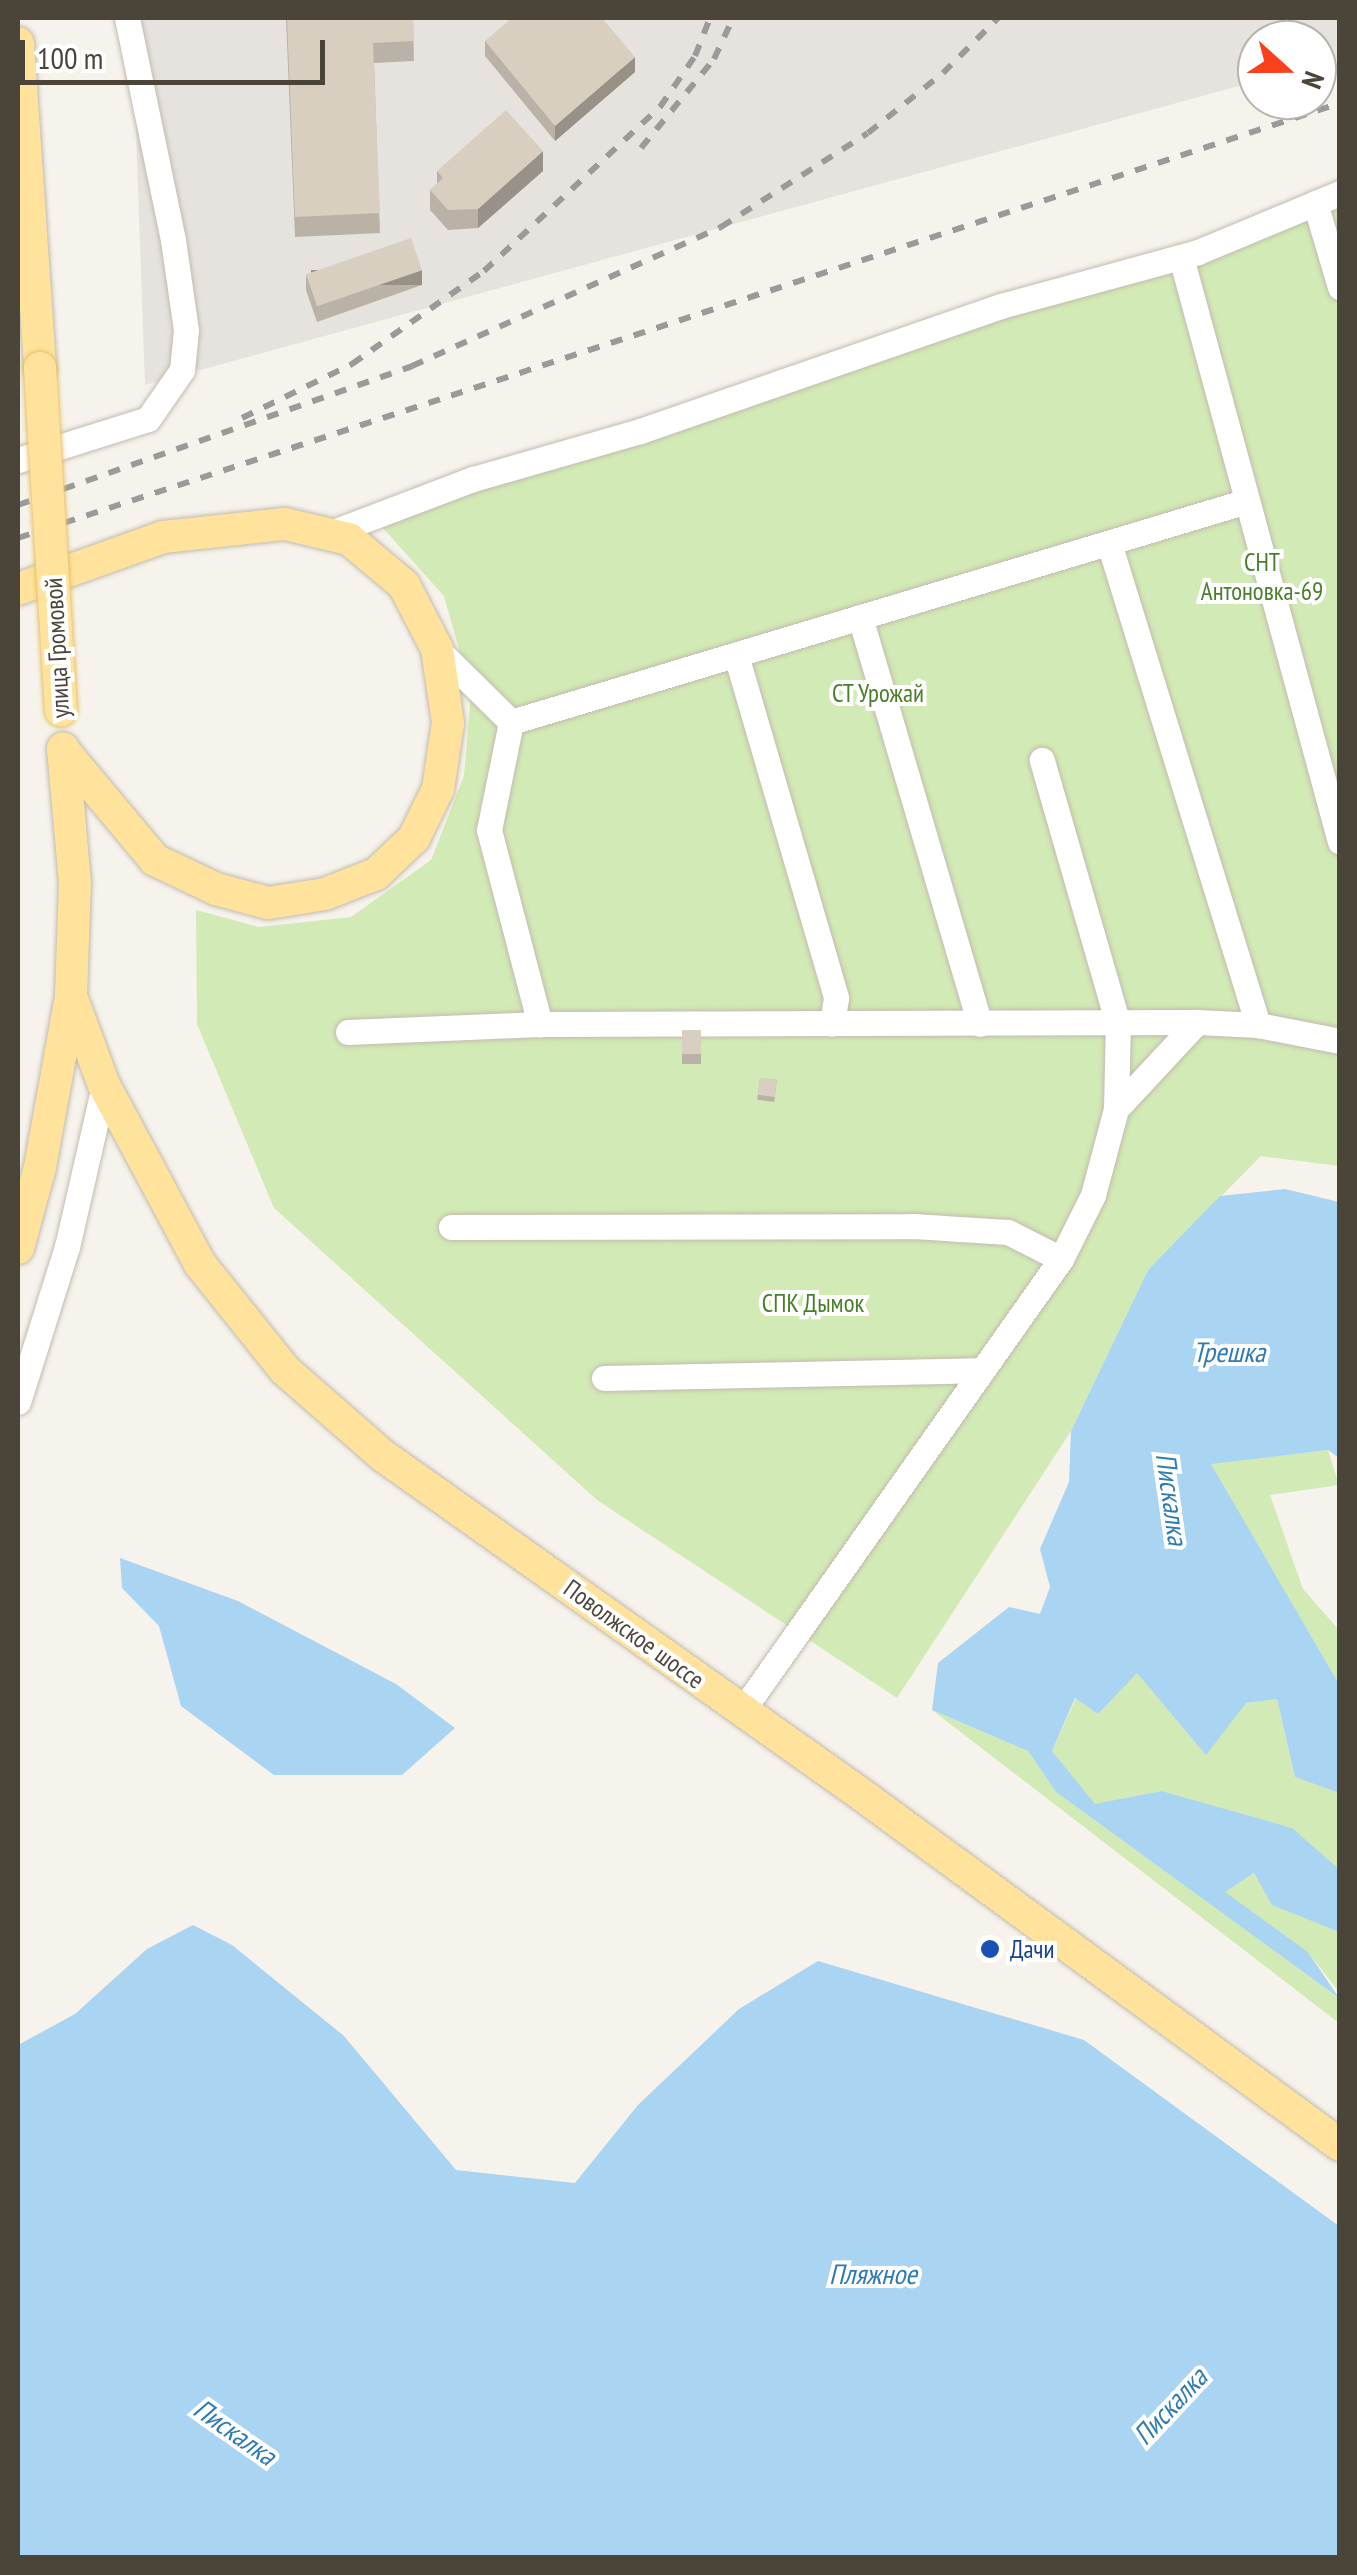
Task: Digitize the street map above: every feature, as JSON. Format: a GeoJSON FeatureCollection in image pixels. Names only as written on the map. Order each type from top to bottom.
{"type":"FeatureCollection","features":[{"type":"Feature","properties":{"kind":"main road","name":"улица Громовой"},"geometry":{"type":"LineString","coordinates":[[18,42],[60,710],[75,883],[71,996],[40,1166],[18,1248]]}},
{"type":"Feature","properties":{"kind":"main road"},"geometry":{"type":"LineString","coordinates":[[18,588],[163,537],[285,524],[349,540],[404,584],[437,649],[448,722],[438,788],[414,838],[376,874],[324,894],[268,903],[216,890],[155,860],[63,750]]}},
{"type":"Feature","properties":{"kind":"main road","name":"Поволжское шоссе"},"geometry":{"type":"LineString","coordinates":[[71,996],[104,1085],[200,1264],[284,1370],[382,1454],[1340,2146]]}},
{"type":"Feature","properties":{"kind":"street"},"geometry":{"type":"LineString","coordinates":[[18,460],[148,419],[182,370],[186,330],[173,240],[127,18]]}},
{"type":"Feature","properties":{"kind":"street"},"geometry":{"type":"LineString","coordinates":[[328,534],[473,479],[640,431],[1001,306],[1181,256],[1327,198],[1340,286]]}},
{"type":"Feature","properties":{"kind":"street"},"geometry":{"type":"LineString","coordinates":[[1181,256],[1244,502],[1340,842]]}},
{"type":"Feature","properties":{"kind":"street"},"geometry":{"type":"LineString","coordinates":[[512,722],[1244,502]]}},
{"type":"Feature","properties":{"kind":"street"},"geometry":{"type":"LineString","coordinates":[[1108,543],[1258,1025]]}},
{"type":"Feature","properties":{"kind":"street"},"geometry":{"type":"LineString","coordinates":[[860,617],[980,1024]]}},
{"type":"Feature","properties":{"kind":"street"},"geometry":{"type":"LineString","coordinates":[[437,649],[512,722]]}},
{"type":"Feature","properties":{"kind":"street"},"geometry":{"type":"LineString","coordinates":[[736,654],[836,998],[832,1024]]}},
{"type":"Feature","properties":{"kind":"street"},"geometry":{"type":"LineString","coordinates":[[512,722],[490,830],[540,1024]]}},
{"type":"Feature","properties":{"kind":"street"},"geometry":{"type":"LineString","coordinates":[[742,1711],[978,1370],[1061,1260],[1094,1195],[1116,1108],[1118,1024],[1042,760]]}},
{"type":"Feature","properties":{"kind":"street"},"geometry":{"type":"LineString","coordinates":[[1116,1108],[1197,1022]]}},
{"type":"Feature","properties":{"kind":"street"},"geometry":{"type":"LineString","coordinates":[[348,1032],[540,1024],[1197,1022],[1258,1025],[1340,1041]]}},
{"type":"Feature","properties":{"kind":"street"},"geometry":{"type":"LineString","coordinates":[[18,1402],[67,1247],[104,1085]]}},
{"type":"Feature","properties":{"kind":"street"},"geometry":{"type":"LineString","coordinates":[[451,1227],[913,1226],[1008,1232],[1061,1260]]}},
{"type":"Feature","properties":{"kind":"street"},"geometry":{"type":"LineString","coordinates":[[604,1378],[978,1370]]}},
{"type":"Feature","properties":{"kind":"shaded area"},"geometry":{"type":"Polygon","coordinates":[[[132,18],[1339,18],[1340,59],[1337,60],[1337,20],[1237,20],[1237,86],[145,385],[132,18]]]}},
{"type":"Feature","properties":{"kind":"green space"},"geometry":{"type":"Polygon","coordinates":[[[1339,185],[1339,1166],[1261,1156],[1148,1270],[1071,1431],[897,1698],[597,1500],[274,1208],[197,1024],[196,910],[259,927],[351,917],[431,860],[464,776],[471,692],[444,596],[374,518],[1123,270],[1339,185]]]}},
{"type":"Feature","properties":{"kind":"green space"},"geometry":{"type":"Polygon","coordinates":[[[1328,1450],[1339,1485],[1270,1495],[1303,1589],[1339,1630],[1339,1684],[1210,1463],[1328,1450]]]}},
{"type":"Feature","properties":{"kind":"green space"},"geometry":{"type":"Polygon","coordinates":[[[1136,1672],[1246,1703],[1277,1699],[1295,1777],[1339,1793],[1339,1869],[1291,1828],[1162,1791],[1095,1805],[1052,1751],[1076,1698],[1098,1714],[1136,1672]]]}},
{"type":"Feature","properties":{"kind":"green space"},"geometry":{"type":"Polygon","coordinates":[[[932,1710],[1028,1751],[1056,1792],[1339,1998],[1339,2023],[932,1710]]]}},
{"type":"Feature","properties":{"kind":"green space"},"geometry":{"type":"Polygon","coordinates":[[[1254,1873],[1273,1905],[1339,1932],[1339,1992],[1308,1952],[1224,1892],[1254,1873]]]}},
{"type":"Feature","properties":{"kind":"water","name":"Трешка"},"geometry":{"type":"Polygon","coordinates":[[[1285,1189],[1339,1202],[1339,1458],[1328,1450],[1211,1464],[1339,1684],[1339,1793],[1295,1777],[1277,1699],[1246,1703],[1206,1755],[1137,1673],[1098,1714],[1075,1698],[1052,1751],[1095,1804],[1162,1791],[1292,1828],[1339,1869],[1339,1932],[1272,1905],[1254,1873],[1225,1892],[1308,1952],[1339,1998],[1056,1792],[1028,1751],[932,1710],[938,1663],[1009,1607],[1040,1614],[1050,1587],[1040,1549],[1069,1482],[1071,1431],[1148,1270],[1220,1196],[1285,1189]]]}},
{"type":"Feature","properties":{"kind":"water"},"geometry":{"type":"Polygon","coordinates":[[[120,1558],[238,1601],[396,1684],[455,1728],[402,1775],[274,1775],[181,1706],[159,1626],[122,1588],[120,1558]]]}},
{"type":"Feature","properties":{"kind":"water","name":"Пляжное"},"geometry":{"type":"Polygon","coordinates":[[[193,1925],[232,1945],[344,2036],[456,2170],[575,2183],[638,2105],[739,2009],[818,1961],[1084,2040],[1339,2226],[1339,2557],[18,2557],[18,2045],[75,2014],[147,1949],[193,1925]]]}},
{"type":"Feature","properties":{"kind":"building"},"geometry":{"type":"Polygon","coordinates":[[[287,18],[413,18],[414,41],[373,43],[380,213],[295,217],[287,18]]]}},
{"type":"Feature","properties":{"kind":"building"},"geometry":{"type":"Polygon","coordinates":[[[512,18],[602,18],[635,57],[555,126],[485,41],[512,18]]]}},
{"type":"Feature","properties":{"kind":"building"},"geometry":{"type":"Polygon","coordinates":[[[506,110],[543,151],[478,209],[448,210],[430,190],[443,178],[437,171],[506,110]]]}},
{"type":"Feature","properties":{"kind":"building"},"geometry":{"type":"Polygon","coordinates":[[[411,238],[422,270],[317,306],[306,274],[411,238]]]}},
{"type":"Feature","properties":{"kind":"building"},"geometry":{"type":"Polygon","coordinates":[[[682,1030],[701,1030],[701,1054],[682,1054],[682,1030]]]}},
{"type":"Feature","properties":{"kind":"building"},"geometry":{"type":"Polygon","coordinates":[[[760,1078],[777,1080],[775,1097],[758,1095],[760,1078]]]}},
{"type":"Feature","properties":{"kind":"railway"},"geometry":{"type":"LineString","coordinates":[[242,418],[352,364],[484,271],[660,107],[695,56],[710,18]]}},
{"type":"Feature","properties":{"kind":"railway"},"geometry":{"type":"LineString","coordinates":[[641,148],[714,59],[733,18]]}},
{"type":"Feature","properties":{"kind":"railway"},"geometry":{"type":"LineString","coordinates":[[18,505],[412,366],[721,227],[868,133],[943,73],[998,18]]}},
{"type":"Feature","properties":{"kind":"railway"},"geometry":{"type":"LineString","coordinates":[[18,538],[1340,103]]}},
{"type":"Feature","properties":{"kind":"place","name":"Дачи"},"geometry":{"type":"Point","coordinates":[990,1949]}},
{"type":"Feature","properties":{"kind":"park label","name":"СНТ Антоновка-69"},"geometry":{"type":"Point","coordinates":[1262,578]}},
{"type":"Feature","properties":{"kind":"park label","name":"СТ Урожай"},"geometry":{"type":"Point","coordinates":[878,693]}},
{"type":"Feature","properties":{"kind":"park label","name":"СПК Дымок"},"geometry":{"type":"Point","coordinates":[813,1303]}},
{"type":"Feature","properties":{"kind":"water label","name":"Пискалка"},"geometry":{"type":"Point","coordinates":[1172,1499]}},
{"type":"Feature","properties":{"kind":"water label","name":"Пискалка"},"geometry":{"type":"Point","coordinates":[1170,2406]}},
{"type":"Feature","properties":{"kind":"water label","name":"Пискалка"},"geometry":{"type":"Point","coordinates":[235,2432]}}]}
